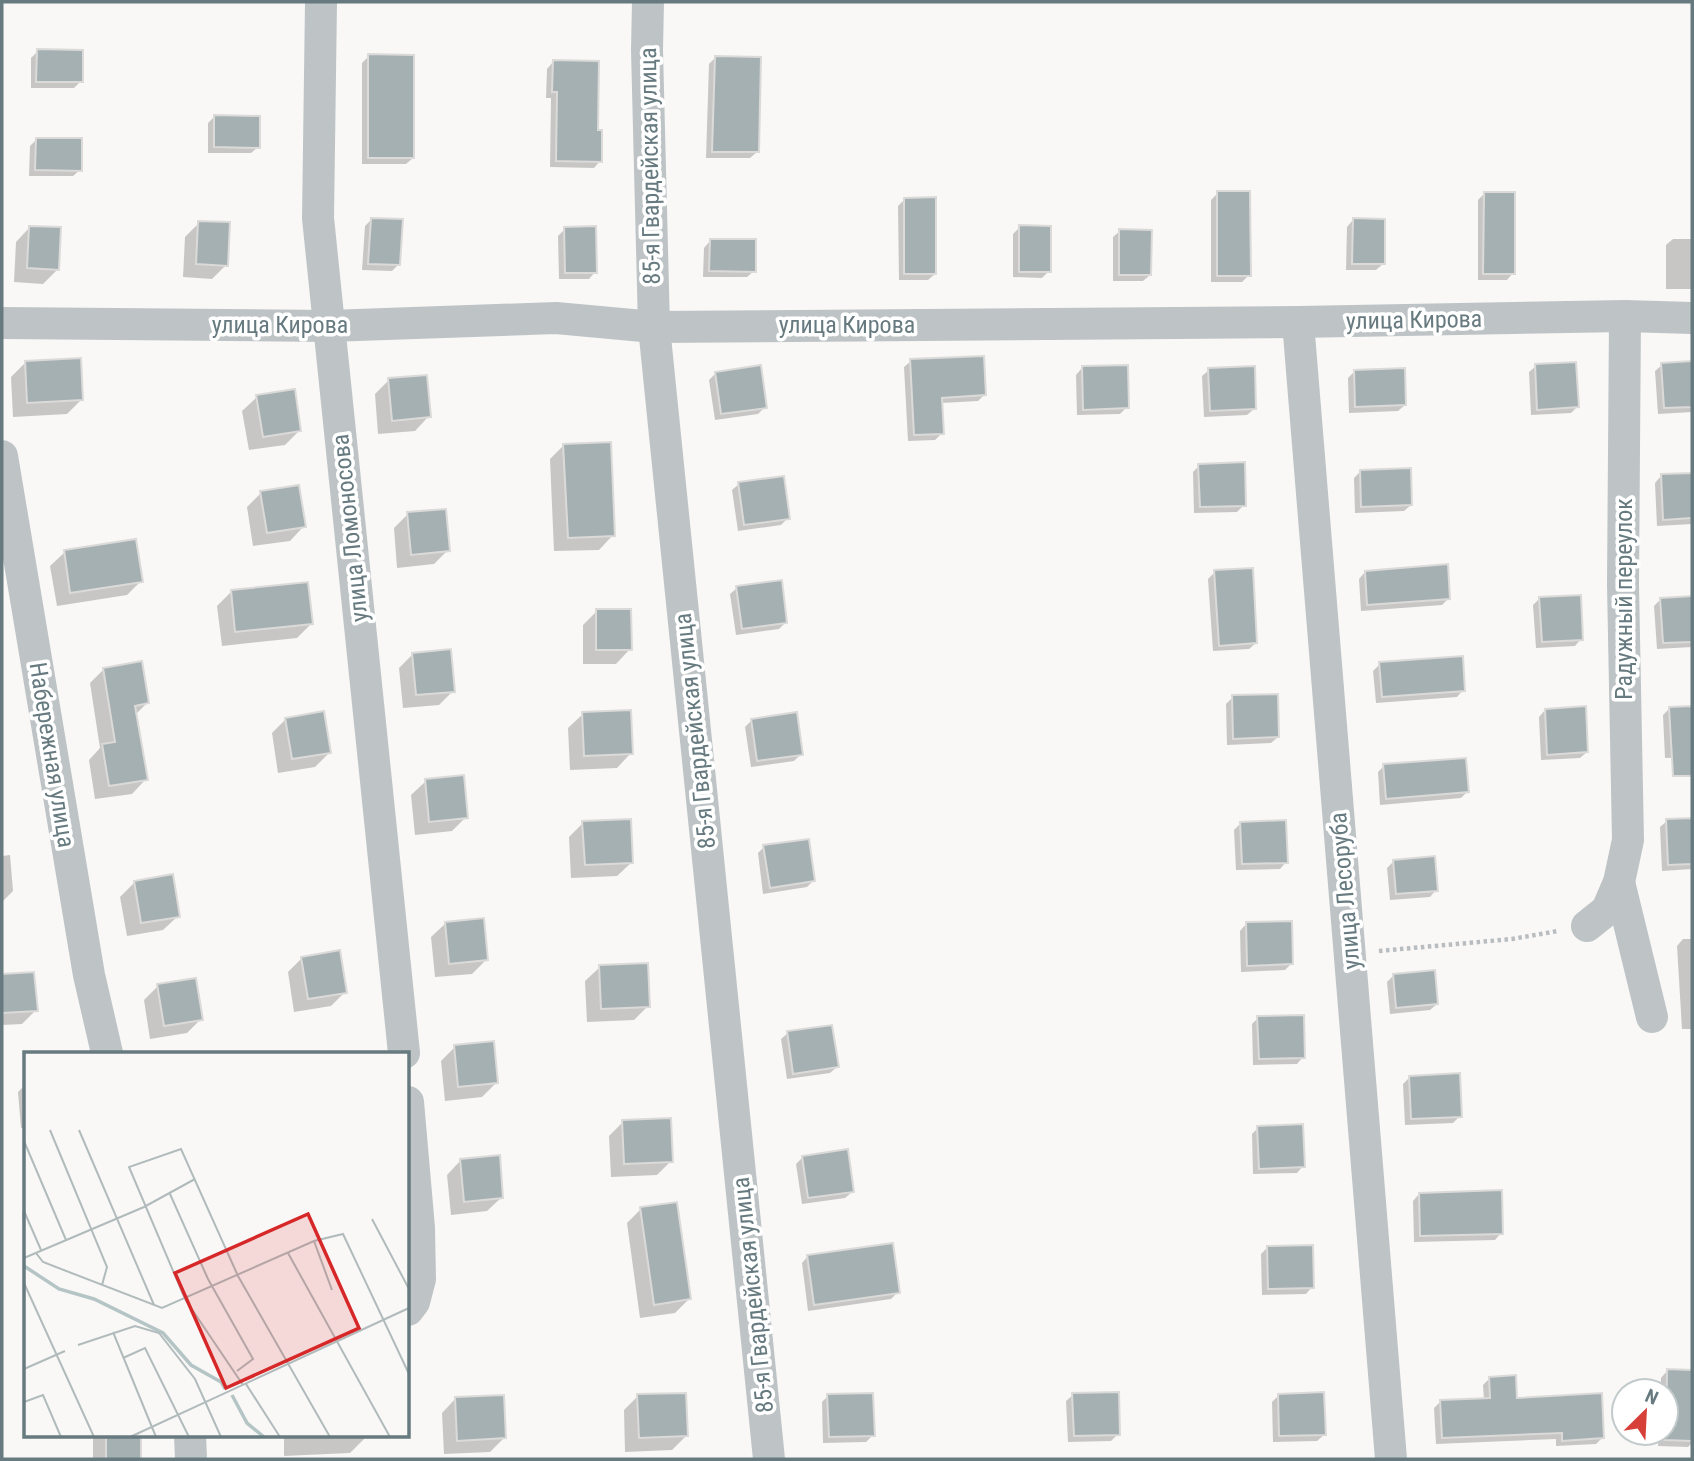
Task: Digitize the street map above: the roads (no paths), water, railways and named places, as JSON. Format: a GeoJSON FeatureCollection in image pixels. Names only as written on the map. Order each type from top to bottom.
{"type":"FeatureCollection","features":[{"type":"Feature","properties":{"kind":"street","name":"улица Ломоносова"},"geometry":{"type":"LineString","coordinates":[[321,2],[318,218],[404,1052]]}},
{"type":"Feature","properties":{"kind":"street","name":"85-я Гвардейская улица"},"geometry":{"type":"LineString","coordinates":[[648,2],[654,327],[769,1459]]}},
{"type":"Feature","properties":{"kind":"street","name":"улица Кирова"},"geometry":{"type":"LineString","coordinates":[[2,323],[329,326],[556,318],[654,327],[1298,322],[1625,316],[1692,318]]}},
{"type":"Feature","properties":{"kind":"street","name":"Радужный переулок"},"geometry":{"type":"LineString","coordinates":[[1587,926],[1607,910],[1619,882],[1628,840],[1623,585],[1625,316]]}},
{"type":"Feature","properties":{"kind":"street","name":"улица Лесоруба"},"geometry":{"type":"LineString","coordinates":[[1298,322],[1391,1459]]}},
{"type":"Feature","properties":{"kind":"street","name":"Набережная улица"},"geometry":{"type":"LineString","coordinates":[[2,456],[89,975],[107,1052]]}},
{"type":"Feature","properties":{"kind":"street","name":"Радужный переулок"},"geometry":{"type":"LineString","coordinates":[[1619,882],[1652,1017]]}},
{"type":"Feature","properties":{"kind":"street"},"geometry":{"type":"LineString","coordinates":[[410,1125],[419,1228],[420,1279],[410,1307]]}},
{"type":"Feature","properties":{"kind":"street"},"geometry":{"type":"LineString","coordinates":[[190,1436],[191,1459]]}}]}
